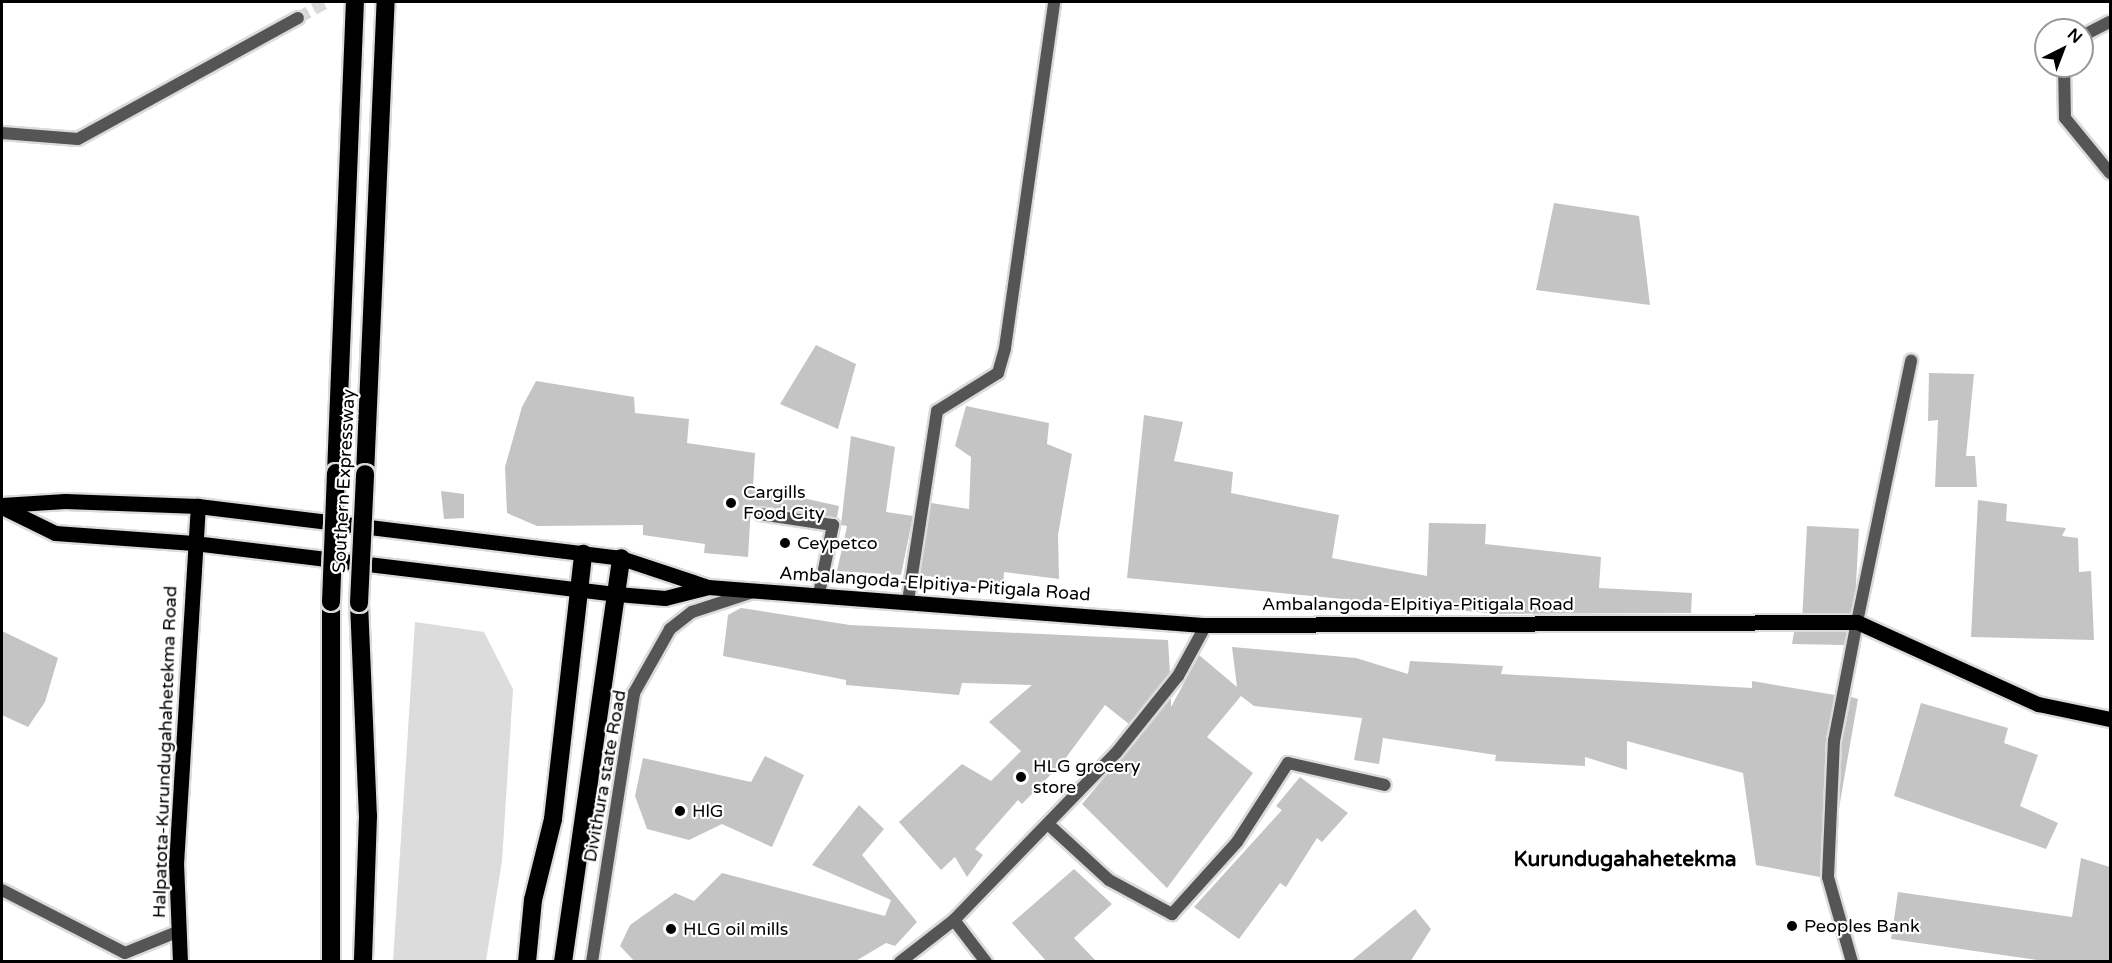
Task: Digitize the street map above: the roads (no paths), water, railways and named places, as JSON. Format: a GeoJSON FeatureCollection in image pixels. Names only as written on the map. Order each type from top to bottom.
{"type":"FeatureCollection","features":[{"type":"Feature","properties":{"kind":"highway","name":"Southern Expressway"},"geometry":{"type":"LineString","coordinates":[[331,962],[331,602],[355,2]]}},
{"type":"Feature","properties":{"kind":"highway","name":"Southern Expressway"},"geometry":{"type":"LineString","coordinates":[[363,962],[368,816],[359,603],[386,2]]}},
{"type":"Feature","properties":{"kind":"highway"},"geometry":{"type":"LineString","coordinates":[[527,962],[533,900],[553,819],[583,554]]}},
{"type":"Feature","properties":{"kind":"highway"},"geometry":{"type":"LineString","coordinates":[[563,962],[621,558]]}},
{"type":"Feature","properties":{"kind":"main road","name":"Ambalangoda-Elpitiya-Pitigala Road"},"geometry":{"type":"LineString","coordinates":[[2,506],[65,501],[198,506],[621,558],[708,587],[1206,625],[1857,622],[2038,704],[2110,720]]}},
{"type":"Feature","properties":{"kind":"main road","name":"Ambalangoda-Elpitiya-Pitigala Road"},"geometry":{"type":"LineString","coordinates":[[2,506],[55,533],[194,543],[665,598],[708,587]]}},
{"type":"Feature","properties":{"kind":"main road","name":"Halpatota-Kurundugahahetekma Road"},"geometry":{"type":"LineString","coordinates":[[180,962],[177,932],[194,543],[198,506]]}},
{"type":"Feature","properties":{"kind":"street"},"geometry":{"type":"LineString","coordinates":[[908,601],[937,411],[998,373],[1005,348],[1054,2]]}},
{"type":"Feature","properties":{"kind":"street"},"geometry":{"type":"LineString","coordinates":[[2,133],[78,139],[298,18]]}},
{"type":"Feature","properties":{"kind":"street"},"geometry":{"type":"LineString","coordinates":[[2094,30],[2110,22]]}},
{"type":"Feature","properties":{"kind":"street"},"geometry":{"type":"LineString","coordinates":[[2064,78],[2065,118],[2110,173]]}},
{"type":"Feature","properties":{"kind":"street"},"geometry":{"type":"LineString","coordinates":[[1852,962],[1828,877],[1834,741],[1911,361]]}},
{"type":"Feature","properties":{"kind":"street"},"geometry":{"type":"LineString","coordinates":[[760,514],[833,525],[819,594]]}},
{"type":"Feature","properties":{"kind":"street","name":"Divithura state Road"},"geometry":{"type":"LineString","coordinates":[[592,962],[634,693],[670,629],[692,612],[758,590]]}},
{"type":"Feature","properties":{"kind":"street"},"geometry":{"type":"LineString","coordinates":[[900,962],[954,920],[1116,753],[1178,676],[1206,625]]}},
{"type":"Feature","properties":{"kind":"street"},"geometry":{"type":"LineString","coordinates":[[1048,824],[1109,880],[1172,914],[1237,842],[1288,763],[1385,785]]}},
{"type":"Feature","properties":{"kind":"street"},"geometry":{"type":"LineString","coordinates":[[2,890],[125,957],[177,932]]}},
{"type":"Feature","properties":{"kind":"street"},"geometry":{"type":"LineString","coordinates":[[954,920],[987,962]]}},
{"type":"Feature","properties":{"kind":"tunnel"},"geometry":{"type":"LineString","coordinates":[[298,18],[327,2]]}},
{"type":"Feature","properties":{"kind":"place","name":"Cargills Food City"},"geometry":{"type":"Point","coordinates":[731,503]}},
{"type":"Feature","properties":{"kind":"place","name":"Ceypetco"},"geometry":{"type":"Point","coordinates":[785,543]}},
{"type":"Feature","properties":{"kind":"place","name":"HLG grocery store"},"geometry":{"type":"Point","coordinates":[1021,777]}},
{"type":"Feature","properties":{"kind":"place","name":"HlG"},"geometry":{"type":"Point","coordinates":[680,811]}},
{"type":"Feature","properties":{"kind":"place","name":"Peoples Bank"},"geometry":{"type":"Point","coordinates":[1792,926]}},
{"type":"Feature","properties":{"kind":"place","name":"HLG oil mills"},"geometry":{"type":"Point","coordinates":[671,929]}},
{"type":"Feature","properties":{"kind":"district","name":"Kurundugahahetekma"},"geometry":{"type":"Point","coordinates":[1625,860]}}]}
